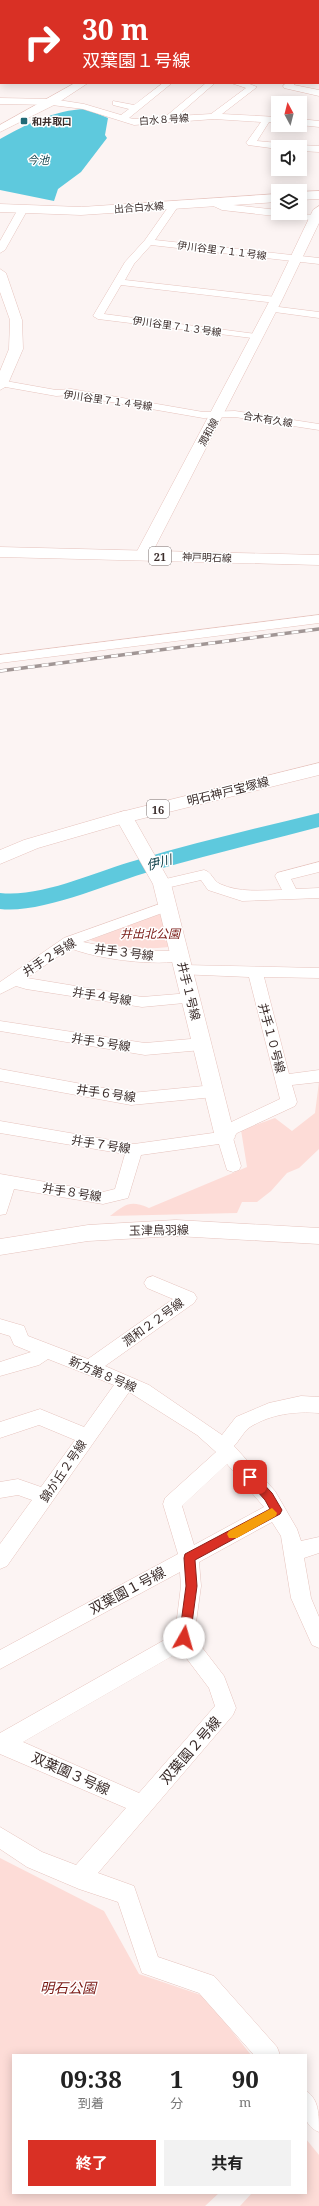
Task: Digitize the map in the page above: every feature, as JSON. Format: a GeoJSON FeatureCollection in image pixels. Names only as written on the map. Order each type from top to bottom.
{"type":"FeatureCollection","features":[{"type":"Feature","properties":{"kind":"main road","name":"神戸明石線"},"geometry":{"type":"LineString","coordinates":[[0,552],[319,560]]}},
{"type":"Feature","properties":{"kind":"main road","name":"明石神戸宝塚線"},"geometry":{"type":"LineString","coordinates":[[0,858],[32,844],[319,769]]}},
{"type":"Feature","properties":{"kind":"street"},"geometry":{"type":"LineString","coordinates":[[0,129],[52,102],[81,84]]}},
{"type":"Feature","properties":{"kind":"street"},"geometry":{"type":"LineString","coordinates":[[122,118],[167,84]]}},
{"type":"Feature","properties":{"kind":"street"},"geometry":{"type":"LineString","coordinates":[[169,118],[210,84]]}},
{"type":"Feature","properties":{"kind":"street"},"geometry":{"type":"LineString","coordinates":[[213,116],[253,87],[240,84]]}},
{"type":"Feature","properties":{"kind":"street"},"geometry":{"type":"LineString","coordinates":[[290,84],[288,86],[319,93]]}},
{"type":"Feature","properties":{"kind":"street","name":"白水８号線"},"geometry":{"type":"LineString","coordinates":[[0,101],[52,102],[84,107],[134,122],[169,118],[213,116],[271,119]]}},
{"type":"Feature","properties":{"kind":"street"},"geometry":{"type":"LineString","coordinates":[[116,103],[136,108]]}},
{"type":"Feature","properties":{"kind":"street"},"geometry":{"type":"LineString","coordinates":[[267,119],[251,143],[271,145]]}},
{"type":"Feature","properties":{"kind":"street"},"geometry":{"type":"LineString","coordinates":[[307,123],[319,124]]}},
{"type":"Feature","properties":{"kind":"street"},"geometry":{"type":"LineString","coordinates":[[307,148],[319,149]]}},
{"type":"Feature","properties":{"kind":"street"},"geometry":{"type":"LineString","coordinates":[[307,196],[319,195]]}},
{"type":"Feature","properties":{"kind":"street","name":"出合白水線"},"geometry":{"type":"LineString","coordinates":[[0,208],[81,211],[271,198]]}},
{"type":"Feature","properties":{"kind":"street"},"geometry":{"type":"LineString","coordinates":[[212,202],[222,207],[318,215]]}},
{"type":"Feature","properties":{"kind":"street"},"geometry":{"type":"LineString","coordinates":[[174,205],[149,242],[130,262],[120,282],[274,304],[319,315]]}},
{"type":"Feature","properties":{"kind":"street"},"geometry":{"type":"LineString","coordinates":[[0,250],[23,209]]}},
{"type":"Feature","properties":{"kind":"street","name":"潤和線"},"geometry":{"type":"LineString","coordinates":[[143,555],[274,304],[318,215]]}},
{"type":"Feature","properties":{"kind":"street","name":"伊川谷里７１１号線"},"geometry":{"type":"LineString","coordinates":[[149,242],[319,261]]}},
{"type":"Feature","properties":{"kind":"street"},"geometry":{"type":"LineString","coordinates":[[0,273],[16,320],[16,349],[0,384]]}},
{"type":"Feature","properties":{"kind":"street","name":"伊川谷里７１３号線"},"geometry":{"type":"LineString","coordinates":[[120,282],[98,316],[256,337]]}},
{"type":"Feature","properties":{"kind":"street","name":"伊川谷里７１４号線"},"geometry":{"type":"LineString","coordinates":[[0,384],[56,393],[71,392],[204,415],[217,414]]}},
{"type":"Feature","properties":{"kind":"street","name":"合木有久線"},"geometry":{"type":"LineString","coordinates":[[217,414],[235,414],[319,427]]}},
{"type":"Feature","properties":{"kind":"street"},"geometry":{"type":"LineString","coordinates":[[0,659],[319,619]]}},
{"type":"Feature","properties":{"kind":"street","name":"井手１号線"},"geometry":{"type":"LineString","coordinates":[[127,820],[162,884],[233,1166]]}},
{"type":"Feature","properties":{"kind":"street"},"geometry":{"type":"LineString","coordinates":[[291,894],[282,876],[319,868]]}},
{"type":"Feature","properties":{"kind":"street"},"geometry":{"type":"LineString","coordinates":[[162,884],[204,875],[213,887],[242,896],[319,893]]}},
{"type":"Feature","properties":{"kind":"street","name":"井手２号線"},"geometry":{"type":"LineString","coordinates":[[0,989],[69,942],[168,906]]}},
{"type":"Feature","properties":{"kind":"street","name":"井手３号線"},"geometry":{"type":"LineString","coordinates":[[69,942],[79,947],[181,963]]}},
{"type":"Feature","properties":{"kind":"street"},"geometry":{"type":"LineString","coordinates":[[181,963],[254,972],[319,973]]}},
{"type":"Feature","properties":{"kind":"street","name":"井手１０号線"},"geometry":{"type":"LineString","coordinates":[[225,1137],[231,1129],[289,1102],[254,972]]}},
{"type":"Feature","properties":{"kind":"street","name":"井手４号線"},"geometry":{"type":"LineString","coordinates":[[15,979],[26,984],[142,1002],[190,998]]}},
{"type":"Feature","properties":{"kind":"street","name":"井手５号線"},"geometry":{"type":"LineString","coordinates":[[0,1026],[145,1049],[202,1044]]}},
{"type":"Feature","properties":{"kind":"street","name":"井手６号線"},"geometry":{"type":"LineString","coordinates":[[0,1075],[131,1099],[214,1091]]}},
{"type":"Feature","properties":{"kind":"street"},"geometry":{"type":"LineString","coordinates":[[283,1080],[319,1076]]}},
{"type":"Feature","properties":{"kind":"street","name":"井手７号線"},"geometry":{"type":"LineString","coordinates":[[0,1127],[134,1150],[225,1137]]}},
{"type":"Feature","properties":{"kind":"street","name":"井手８号線"},"geometry":{"type":"LineString","coordinates":[[4,1180],[103,1198],[122,1194],[134,1150]]}},
{"type":"Feature","properties":{"kind":"street"},"geometry":{"type":"LineString","coordinates":[[0,1209],[4,1180]]}},
{"type":"Feature","properties":{"kind":"street","name":"玉津鳥羽線"},"geometry":{"type":"LineString","coordinates":[[0,1246],[88,1233],[176,1228],[319,1236]]}},
{"type":"Feature","properties":{"kind":"street","name":"潤和２２号線"},"geometry":{"type":"LineString","coordinates":[[90,1367],[188,1298],[152,1283]]}},
{"type":"Feature","properties":{"kind":"street","name":"新方第８号線"},"geometry":{"type":"LineString","coordinates":[[0,1326],[18,1331],[20,1340],[90,1367],[143,1390],[203,1430],[225,1450],[268,1497],[290,1535],[301,1598],[319,1639]]}},
{"type":"Feature","properties":{"kind":"street"},"geometry":{"type":"LineString","coordinates":[[0,1333],[20,1340]]}},
{"type":"Feature","properties":{"kind":"street"},"geometry":{"type":"LineString","coordinates":[[0,1369],[33,1360],[46,1350]]}},
{"type":"Feature","properties":{"kind":"street","name":"錦が丘２号線"},"geometry":{"type":"LineString","coordinates":[[0,1560],[46,1496],[86,1436],[126,1382]]}},
{"type":"Feature","properties":{"kind":"street"},"geometry":{"type":"LineString","coordinates":[[1,1743],[184,1638],[191,1586],[189,1558],[172,1504],[225,1450],[242,1422],[275,1408],[300,1404],[319,1405]]}},
{"type":"Feature","properties":{"kind":"street"},"geometry":{"type":"LineString","coordinates":[[0,1430],[40,1417],[86,1436]]}},
{"type":"Feature","properties":{"kind":"street"},"geometry":{"type":"LineString","coordinates":[[0,1490],[18,1487],[46,1496]]}},
{"type":"Feature","properties":{"kind":"street","name":"双葉園１号線"},"geometry":{"type":"LineString","coordinates":[[0,1660],[276,1510]]}},
{"type":"Feature","properties":{"kind":"street"},"geometry":{"type":"LineString","coordinates":[[293,1552],[319,1545]]}},
{"type":"Feature","properties":{"kind":"street","name":"双葉園２号線"},"geometry":{"type":"LineString","coordinates":[[79,1878],[226,1708],[218,1683],[184,1638]]}},
{"type":"Feature","properties":{"kind":"street","name":"双葉園３号線"},"geometry":{"type":"LineString","coordinates":[[1,1743],[142,1805]]}},
{"type":"Feature","properties":{"kind":"street"},"geometry":{"type":"LineString","coordinates":[[0,1837],[35,1860],[79,1878],[126,1894],[150,1965],[206,1984],[268,2054]]}},
{"type":"Feature","properties":{"kind":"street"},"geometry":{"type":"LineString","coordinates":[[307,2104],[319,2120]]}},
{"type":"Feature","properties":{"kind":"green space","name":"井出北公園"},"geometry":{"type":"Polygon","coordinates":[[[158,914],[163,915],[169,947],[129,948],[90,940],[158,914]]]}},
{"type":"Feature","properties":{"kind":"green space"},"geometry":{"type":"Polygon","coordinates":[[[319,1082],[319,1149],[299,1168],[287,1173],[271,1191],[257,1202],[242,1202],[237,1213],[110,1216],[128,1204],[137,1204],[149,1208],[247,1167],[241,1130],[275,1118],[292,1131],[315,1113],[319,1082]]]}},
{"type":"Feature","properties":{"kind":"green space","name":"明石公園"},"geometry":{"type":"Polygon","coordinates":[[[0,1858],[104,1911],[139,1974],[204,1996],[250,2054],[12,2054],[12,2194],[218,2194],[205,2206],[0,2206],[0,1858]]]}},
{"type":"Feature","properties":{"kind":"green space"},"geometry":{"type":"Polygon","coordinates":[[[307,2140],[319,2155],[319,2206],[240,2206],[251,2194],[307,2194],[307,2140]]]}},
{"type":"Feature","properties":{"kind":"water","name":"今池"},"geometry":{"type":"Polygon","coordinates":[[[86,109],[108,118],[105,135],[107,138],[81,172],[58,189],[54,201],[0,190],[0,139],[20,128],[52,115],[86,109]]]}},
{"type":"Feature","properties":{"kind":"waterway","name":"伊川"},"geometry":{"type":"LineString","coordinates":[[0,901],[16,903],[44,897],[145,865],[319,820]]}},
{"type":"Feature","properties":{"kind":"railway"},"geometry":{"type":"LineString","coordinates":[[0,671],[319,629]]}},
{"type":"Feature","properties":{"kind":"slow traffic"},"geometry":{"type":"LineString","coordinates":[[233,1534],[272,1513]]}},
{"type":"Feature","properties":{"kind":"place","name":"和井取口"},"geometry":{"type":"Point","coordinates":[24,121]}},
{"type":"Feature","properties":{"kind":"route"},"geometry":{"type":"LineString","coordinates":[[184,1638],[191,1586],[189,1558],[276,1510],[268,1497],[250,1477]]}}]}
